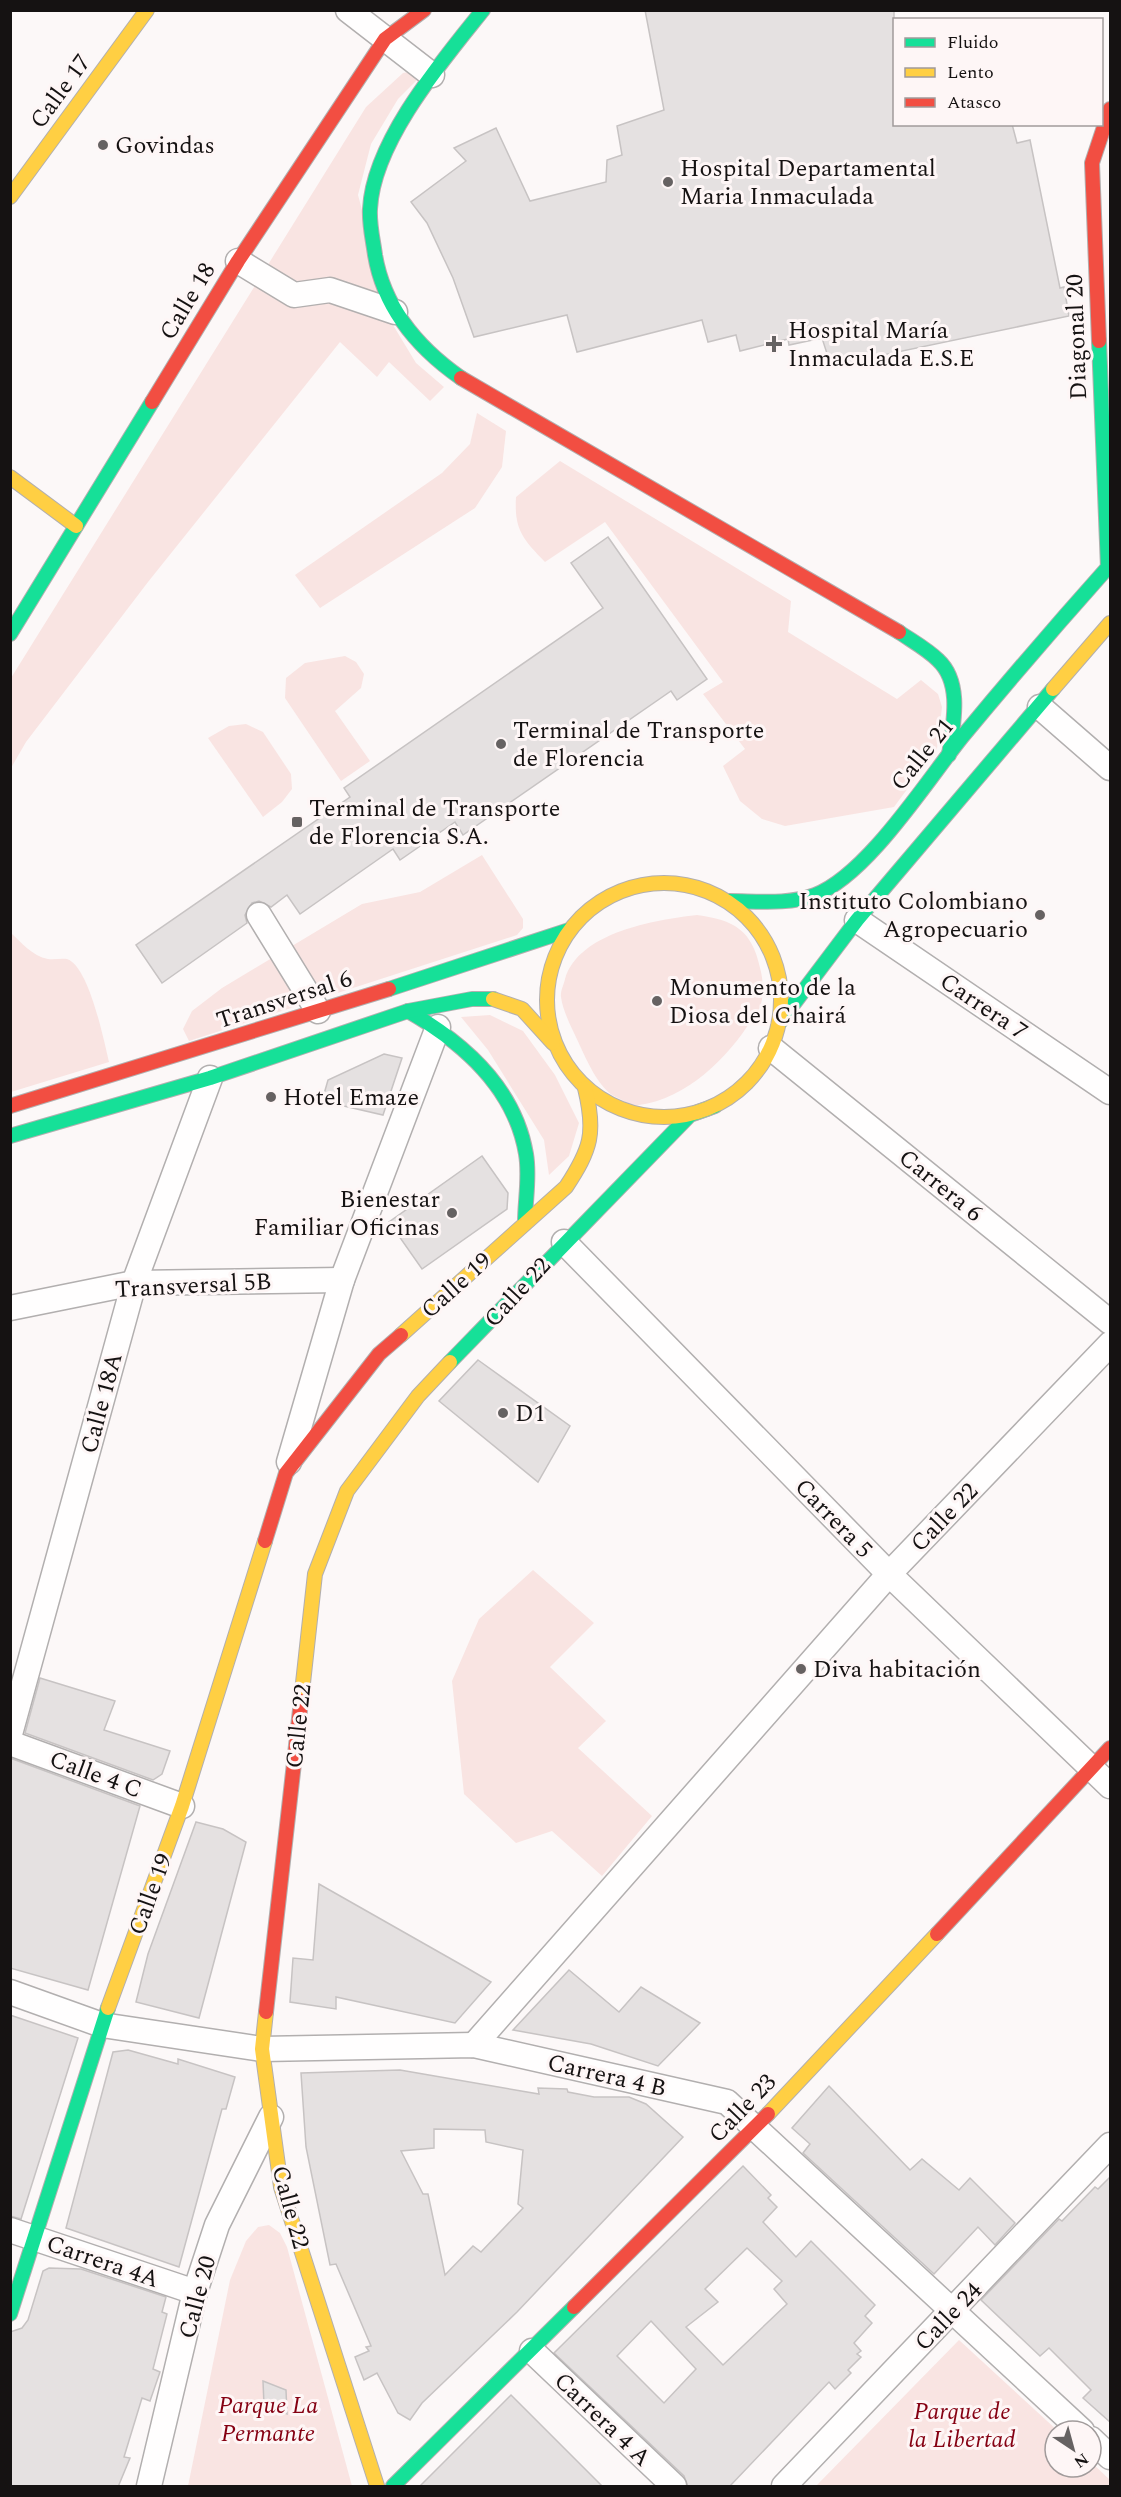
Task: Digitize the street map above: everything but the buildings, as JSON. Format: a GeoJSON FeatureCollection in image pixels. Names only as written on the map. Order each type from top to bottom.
{"type":"FeatureCollection","features":[{"type":"Feature","properties":{"kind":"main road","name":"Calle 17"},"geometry":{"type":"LineString","coordinates":[[10,197],[147,10]]}},
{"type":"Feature","properties":{"kind":"main road","name":"Calle 18"},"geometry":{"type":"LineString","coordinates":[[10,634],[238,261],[385,39],[424,10]]}},
{"type":"Feature","properties":{"kind":"main road"},"geometry":{"type":"LineString","coordinates":[[483,10],[432,75],[383,164],[369,207],[374,253],[384,289],[395,312],[407,330],[440,364],[476,388],[550,428],[791,570],[883,620],[940,661],[954,688],[954,720],[949,755]]}},
{"type":"Feature","properties":{"kind":"main road","name":"Diagonal 20"},"geometry":{"type":"LineString","coordinates":[[1109,566],[1092,163],[1110,109]]}},
{"type":"Feature","properties":{"kind":"main road"},"geometry":{"type":"LineString","coordinates":[[10,477],[76,526]]}},
{"type":"Feature","properties":{"kind":"main road","name":"Calle 21"},"geometry":{"type":"LineString","coordinates":[[729,901],[794,899],[815,895],[839,882],[906,810],[949,755],[1109,566]]}},
{"type":"Feature","properties":{"kind":"main road","name":"Calle 21"},"geometry":{"type":"LineString","coordinates":[[780,1022],[856,920],[1110,623]]}},
{"type":"Feature","properties":{"kind":"main road","name":"Calle 21"},"geometry":{"type":"LineString","coordinates":[[661,882],[697,886],[729,901],[755,924],[773,954],[782,987],[780,1022],[771,1048],[758,1071],[738,1091],[715,1106],[682,1116],[647,1116],[614,1107],[585,1088],[567,1067],[554,1044],[548,1021],[546,997],[553,962],[569,930],[595,904],[626,888],[661,882]]}},
{"type":"Feature","properties":{"kind":"main road","name":"Transversal 6"},"geometry":{"type":"LineString","coordinates":[[10,1106],[104,1081],[318,1011],[498,956],[569,930]]}},
{"type":"Feature","properties":{"kind":"main road","name":"Transversal 6"},"geometry":{"type":"LineString","coordinates":[[10,1136],[210,1078],[408,1011],[472,999],[495,999],[522,1009],[554,1044]]}},
{"type":"Feature","properties":{"kind":"main road"},"geometry":{"type":"LineString","coordinates":[[408,1011],[438,1027],[474,1058],[510,1102],[526,1154],[525,1223]]}},
{"type":"Feature","properties":{"kind":"main road","name":"Calle 19"},"geometry":{"type":"LineString","coordinates":[[10,2314],[102,2025],[182,1806],[286,1473],[379,1354],[566,1187],[587,1155],[594,1124],[585,1088]]}},
{"type":"Feature","properties":{"kind":"main road","name":"Calle 22"},"geometry":{"type":"LineString","coordinates":[[377,2487],[281,2187],[262,2049],[315,1574],[347,1491],[418,1396],[564,1242],[690,1115],[715,1106]]}},
{"type":"Feature","properties":{"kind":"main road","name":"Calle 23"},"geometry":{"type":"LineString","coordinates":[[393,2487],[756,2127],[1110,1748]]}},
{"type":"Feature","properties":{"kind":"street"},"geometry":{"type":"LineString","coordinates":[[348,10],[432,75]]}},
{"type":"Feature","properties":{"kind":"street"},"geometry":{"type":"LineString","coordinates":[[238,261],[294,295],[330,290],[395,312]]}},
{"type":"Feature","properties":{"kind":"street"},"geometry":{"type":"LineString","coordinates":[[1040,707],[1110,768]]}},
{"type":"Feature","properties":{"kind":"street"},"geometry":{"type":"LineString","coordinates":[[259,915],[318,1011]]}},
{"type":"Feature","properties":{"kind":"street","name":"Carrera 7"},"geometry":{"type":"LineString","coordinates":[[856,920],[1110,1092]]}},
{"type":"Feature","properties":{"kind":"street","name":"Calle 19"},"geometry":{"type":"LineString","coordinates":[[286,1473],[342,1280],[438,1027]]}},
{"type":"Feature","properties":{"kind":"street","name":"Carrera 6"},"geometry":{"type":"LineString","coordinates":[[771,1048],[1110,1322]]}},
{"type":"Feature","properties":{"kind":"street","name":"Calle 18A"},"geometry":{"type":"LineString","coordinates":[[10,1734],[134,1283],[210,1078]]}},
{"type":"Feature","properties":{"kind":"street","name":"Carrera 5"},"geometry":{"type":"LineString","coordinates":[[564,1242],[889,1574],[1110,1786]]}},
{"type":"Feature","properties":{"kind":"street","name":"Transversal 5B"},"geometry":{"type":"LineString","coordinates":[[10,1308],[134,1283],[342,1280]]}},
{"type":"Feature","properties":{"kind":"street","name":"Calle 22"},"geometry":{"type":"LineString","coordinates":[[474,2045],[889,1574],[1110,1344]]}},
{"type":"Feature","properties":{"kind":"street","name":"Calle 4 C"},"geometry":{"type":"LineString","coordinates":[[10,1743],[182,1806]]}},
{"type":"Feature","properties":{"kind":"street","name":"Carrera 4 B"},"geometry":{"type":"LineString","coordinates":[[10,1992],[102,2025],[262,2049],[474,2045],[727,2102],[1069,2419]]}},
{"type":"Feature","properties":{"kind":"street","name":"Calle 20"},"geometry":{"type":"LineString","coordinates":[[149,2487],[195,2292],[217,2225],[271,2117]]}},
{"type":"Feature","properties":{"kind":"street","name":"Calle 24"},"geometry":{"type":"LineString","coordinates":[[784,2487],[1110,2145]]}},
{"type":"Feature","properties":{"kind":"street","name":"Carrera 4A"},"geometry":{"type":"LineString","coordinates":[[10,2230],[195,2292]]}},
{"type":"Feature","properties":{"kind":"street","name":"Carrera 4 A"},"geometry":{"type":"LineString","coordinates":[[532,2351],[674,2487]]}},
{"type":"Feature","properties":{"kind":"green space"},"geometry":{"type":"Polygon","coordinates":[[[429,68],[398,99],[371,144],[358,195],[393,325],[416,363],[444,387],[430,401],[389,362],[377,377],[340,342],[148,582],[26,742],[11,768],[11,678],[366,107],[403,73],[429,68]]]}},
{"type":"Feature","properties":{"kind":"green space"},"geometry":{"type":"Polygon","coordinates":[[[477,413],[506,431],[502,467],[475,508],[320,608],[295,575],[442,473],[470,444],[477,413]]]}},
{"type":"Feature","properties":{"kind":"green space"},"geometry":{"type":"Polygon","coordinates":[[[560,461],[791,601],[788,632],[897,699],[921,680],[938,694],[942,707],[937,749],[894,807],[785,826],[762,819],[740,801],[723,766],[745,749],[703,694],[723,682],[605,522],[545,562],[531,547],[518,526],[516,497],[560,461]]]}},
{"type":"Feature","properties":{"kind":"green space"},"geometry":{"type":"Polygon","coordinates":[[[345,656],[356,662],[364,674],[361,688],[335,711],[370,761],[341,781],[285,698],[286,678],[305,663],[345,656]]]}},
{"type":"Feature","properties":{"kind":"green space"},"geometry":{"type":"Polygon","coordinates":[[[246,724],[263,732],[291,774],[292,789],[282,802],[263,817],[208,738],[229,726],[246,724]]]}},
{"type":"Feature","properties":{"kind":"green space"},"geometry":{"type":"Polygon","coordinates":[[[482,855],[523,919],[523,928],[517,935],[189,1041],[183,1029],[192,1011],[222,988],[362,904],[420,892],[482,855]]]}},
{"type":"Feature","properties":{"kind":"green space"},"geometry":{"type":"Polygon","coordinates":[[[697,915],[731,924],[739,929],[752,944],[761,972],[763,990],[760,1006],[731,1048],[704,1074],[673,1095],[639,1105],[631,1104],[606,1090],[591,1069],[562,1003],[561,995],[565,979],[573,963],[602,939],[640,925],[697,915]]]}},
{"type":"Feature","properties":{"kind":"green space"},"geometry":{"type":"Polygon","coordinates":[[[10,932],[37,955],[48,959],[67,959],[75,965],[89,989],[109,1062],[11,1092],[10,932]]]}},
{"type":"Feature","properties":{"kind":"green space"},"geometry":{"type":"Polygon","coordinates":[[[490,1015],[523,1031],[555,1075],[579,1123],[569,1156],[549,1175],[544,1140],[488,1050],[461,1017],[490,1015]]]}},
{"type":"Feature","properties":{"kind":"green space"},"geometry":{"type":"Polygon","coordinates":[[[533,1570],[594,1623],[550,1667],[606,1721],[578,1748],[652,1816],[602,1876],[552,1831],[516,1843],[464,1794],[452,1681],[479,1619],[533,1570]]]}},
{"type":"Feature","properties":{"kind":"green space","name":"Parque La Permante"},"geometry":{"type":"Polygon","coordinates":[[[269,2225],[280,2233],[287,2247],[352,2486],[188,2486],[230,2280],[246,2241],[258,2227],[269,2225]]]}},
{"type":"Feature","properties":{"kind":"green space","name":"Parque de la Libertad"},"geometry":{"type":"Polygon","coordinates":[[[959,2340],[1045,2419],[1043,2419],[1043,2479],[1103,2479],[1103,2473],[1110,2480],[1110,2486],[816,2486],[959,2340]]]}},
{"type":"Feature","properties":{"kind":"traffic: fast"},"geometry":{"type":"LineString","coordinates":[[461,378],[417,340],[395,309],[386,292],[375,255],[370,209],[374,183],[396,130],[448,53],[483,10]]}},
{"type":"Feature","properties":{"kind":"traffic: fast"},"geometry":{"type":"LineString","coordinates":[[1099,341],[1108,568]]}},
{"type":"Feature","properties":{"kind":"traffic: fast"},"geometry":{"type":"LineString","coordinates":[[10,634],[152,402]]}},
{"type":"Feature","properties":{"kind":"traffic: fast"},"geometry":{"type":"LineString","coordinates":[[729,901],[772,902],[805,898],[835,884],[855,868],[894,825],[962,737],[1035,650],[1110,565]]}},
{"type":"Feature","properties":{"kind":"traffic: fast"},"geometry":{"type":"LineString","coordinates":[[899,632],[938,660],[946,669],[951,680],[954,692],[954,718],[949,755]]}},
{"type":"Feature","properties":{"kind":"traffic: fast"},"geometry":{"type":"LineString","coordinates":[[780,1022],[857,920],[1053,689]]}},
{"type":"Feature","properties":{"kind":"traffic: fast"},"geometry":{"type":"LineString","coordinates":[[389,989],[569,930]]}},
{"type":"Feature","properties":{"kind":"traffic: fast"},"geometry":{"type":"LineString","coordinates":[[10,1136],[210,1078],[408,1011],[472,999],[493,999]]}},
{"type":"Feature","properties":{"kind":"traffic: fast"},"geometry":{"type":"LineString","coordinates":[[408,1011],[467,1053],[499,1088],[511,1108],[526,1154],[525,1223]]}},
{"type":"Feature","properties":{"kind":"traffic: fast"},"geometry":{"type":"LineString","coordinates":[[450,1362],[690,1115],[715,1106]]}},
{"type":"Feature","properties":{"kind":"traffic: fast"},"geometry":{"type":"LineString","coordinates":[[10,2314],[108,2008]]}},
{"type":"Feature","properties":{"kind":"traffic: fast"},"geometry":{"type":"LineString","coordinates":[[393,2486],[574,2307]]}},
{"type":"Feature","properties":{"kind":"traffic: slow"},"geometry":{"type":"LineString","coordinates":[[10,197],[147,10]]}},
{"type":"Feature","properties":{"kind":"traffic: slow"},"geometry":{"type":"LineString","coordinates":[[10,477],[76,526]]}},
{"type":"Feature","properties":{"kind":"traffic: slow"},"geometry":{"type":"LineString","coordinates":[[1053,689],[1110,623]]}},
{"type":"Feature","properties":{"kind":"traffic: slow"},"geometry":{"type":"LineString","coordinates":[[653,883],[675,883],[709,892],[729,903],[747,917],[761,935],[772,955],[779,977],[781,1000],[779,1023],[772,1045],[761,1065],[747,1083],[719,1103],[698,1112],[675,1117],[653,1117],[630,1112],[609,1103],[590,1091],[573,1074],[552,1034],[547,1011],[547,989],[552,966],[561,945],[573,926],[590,909],[630,888],[653,883]]}},
{"type":"Feature","properties":{"kind":"traffic: slow"},"geometry":{"type":"LineString","coordinates":[[493,999],[522,1009],[553,1043]]}},
{"type":"Feature","properties":{"kind":"traffic: slow"},"geometry":{"type":"LineString","coordinates":[[401,1335],[566,1187],[581,1162],[589,1140],[590,1117],[585,1088]]}},
{"type":"Feature","properties":{"kind":"traffic: slow"},"geometry":{"type":"LineString","coordinates":[[301,1701],[315,1574],[347,1491],[418,1396],[450,1362]]}},
{"type":"Feature","properties":{"kind":"traffic: slow"},"geometry":{"type":"LineString","coordinates":[[108,2008],[182,1806],[265,1541]]}},
{"type":"Feature","properties":{"kind":"traffic: slow"},"geometry":{"type":"LineString","coordinates":[[768,2114],[937,1934]]}},
{"type":"Feature","properties":{"kind":"traffic: slow"},"geometry":{"type":"LineString","coordinates":[[266,2012],[262,2049],[281,2187],[377,2486]]}},
{"type":"Feature","properties":{"kind":"traffic: jam"},"geometry":{"type":"LineString","coordinates":[[152,402],[238,261],[385,39],[424,10]]}},
{"type":"Feature","properties":{"kind":"traffic: jam"},"geometry":{"type":"LineString","coordinates":[[1099,341],[1092,163],[1110,109]]}},
{"type":"Feature","properties":{"kind":"traffic: jam"},"geometry":{"type":"LineString","coordinates":[[461,378],[899,632]]}},
{"type":"Feature","properties":{"kind":"traffic: jam"},"geometry":{"type":"LineString","coordinates":[[10,1106],[389,989]]}},
{"type":"Feature","properties":{"kind":"traffic: jam"},"geometry":{"type":"LineString","coordinates":[[265,1541],[286,1473],[379,1354],[401,1335]]}},
{"type":"Feature","properties":{"kind":"traffic: jam"},"geometry":{"type":"LineString","coordinates":[[266,2012],[301,1701]]}},
{"type":"Feature","properties":{"kind":"traffic: jam"},"geometry":{"type":"LineString","coordinates":[[937,1934],[1110,1748]]}},
{"type":"Feature","properties":{"kind":"traffic: jam"},"geometry":{"type":"LineString","coordinates":[[574,2307],[768,2114]]}},
{"type":"Feature","properties":{"kind":"place","name":"Govindas"},"geometry":{"type":"Point","coordinates":[103,145]}},
{"type":"Feature","properties":{"kind":"place","name":"Hospital Departamental Maria Inmaculada"},"geometry":{"type":"Point","coordinates":[668,182]}},
{"type":"Feature","properties":{"kind":"place","name":"Hospital María Inmaculada E.S.E"},"geometry":{"type":"Point","coordinates":[774,344]}},
{"type":"Feature","properties":{"kind":"place","name":"Terminal de Transporte de Florencia"},"geometry":{"type":"Point","coordinates":[501,744]}},
{"type":"Feature","properties":{"kind":"place","name":"Terminal de Transporte de Florencia S.A."},"geometry":{"type":"Point","coordinates":[297,822]}},
{"type":"Feature","properties":{"kind":"place","name":"Instituto Colombiano Agropecuario"},"geometry":{"type":"Point","coordinates":[1040,915]}},
{"type":"Feature","properties":{"kind":"place","name":"Monumento de la Diosa del Chairá"},"geometry":{"type":"Point","coordinates":[657,1001]}},
{"type":"Feature","properties":{"kind":"place","name":"Hotel Emaze"},"geometry":{"type":"Point","coordinates":[271,1097]}},
{"type":"Feature","properties":{"kind":"place","name":"Bienestar Familiar Oficinas"},"geometry":{"type":"Point","coordinates":[452,1213]}},
{"type":"Feature","properties":{"kind":"place","name":"D1"},"geometry":{"type":"Point","coordinates":[503,1413]}},
{"type":"Feature","properties":{"kind":"place","name":"Diva habitación"},"geometry":{"type":"Point","coordinates":[801,1669]}}]}
